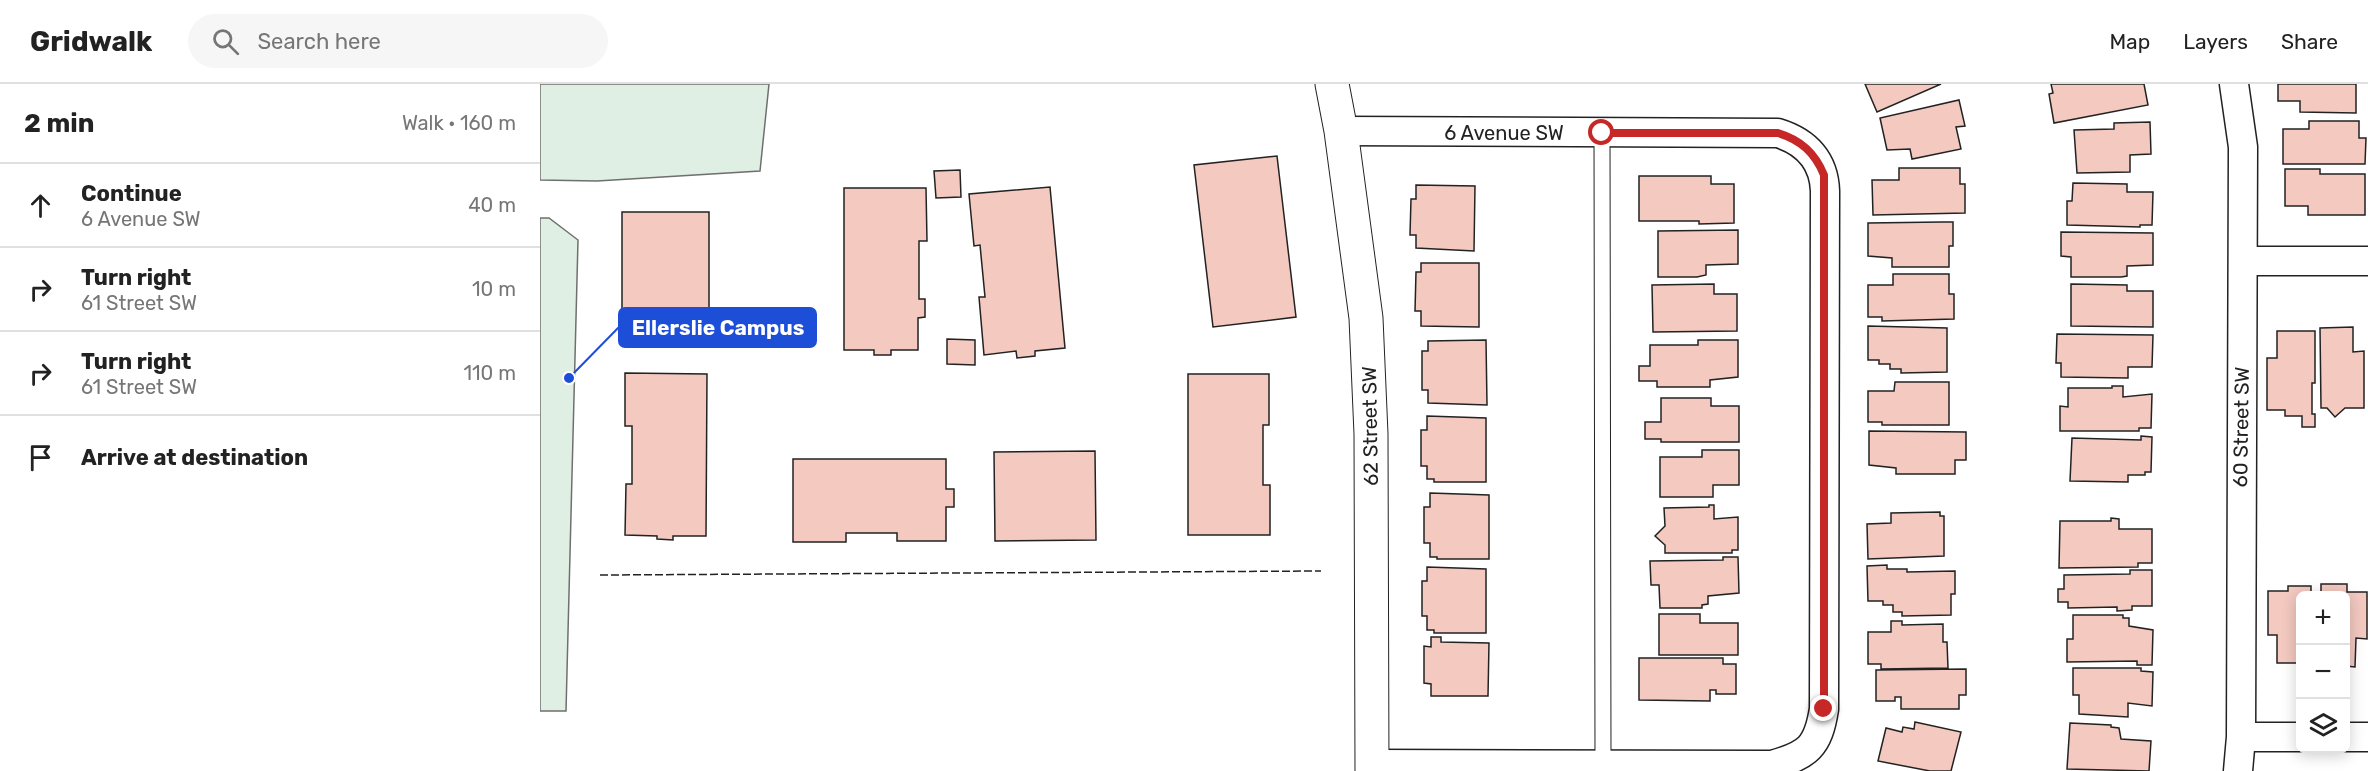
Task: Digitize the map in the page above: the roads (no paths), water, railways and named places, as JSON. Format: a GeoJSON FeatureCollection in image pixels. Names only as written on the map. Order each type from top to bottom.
{"type":"FeatureCollection","features":[{"type":"Feature","properties":{"kind":"street","name":"62 Street SW"},"geometry":{"type":"LineString","coordinates":[[1332,84],[1341,131],[1366,318],[1371,434],[1372,767]]}},
{"type":"Feature","properties":{"kind":"street","name":"60 Street SW"},"geometry":{"type":"LineString","coordinates":[[2234,84],[2243,147],[2241,737],[2238,771]]}},
{"type":"Feature","properties":{"kind":"street","name":"6 Avenue SW"},"geometry":{"type":"LineString","coordinates":[[1341,131],[1778,133],[1792,138],[1808,149],[1818,160],[1824,175],[1825,191],[1824,709],[1821,729],[1807,751],[1792,760],[1772,765],[1603,763]]}},
{"type":"Feature","properties":{"kind":"street"},"geometry":{"type":"LineString","coordinates":[[2243,261],[2368,261]]}},
{"type":"Feature","properties":{"kind":"street"},"geometry":{"type":"LineString","coordinates":[[2241,737],[2296,737]]}},
{"type":"Feature","properties":{"kind":"street"},"geometry":{"type":"LineString","coordinates":[[2350,737],[2368,737]]}},
{"type":"Feature","properties":{"kind":"street"},"geometry":{"type":"LineString","coordinates":[[1372,767],[1603,763]]}},
{"type":"Feature","properties":{"kind":"lane"},"geometry":{"type":"LineString","coordinates":[[1602,133],[1603,763]]}},
{"type":"Feature","properties":{"kind":"place","name":"Ellerslie Campus"},"geometry":{"type":"Point","coordinates":[569,378]}}]}
